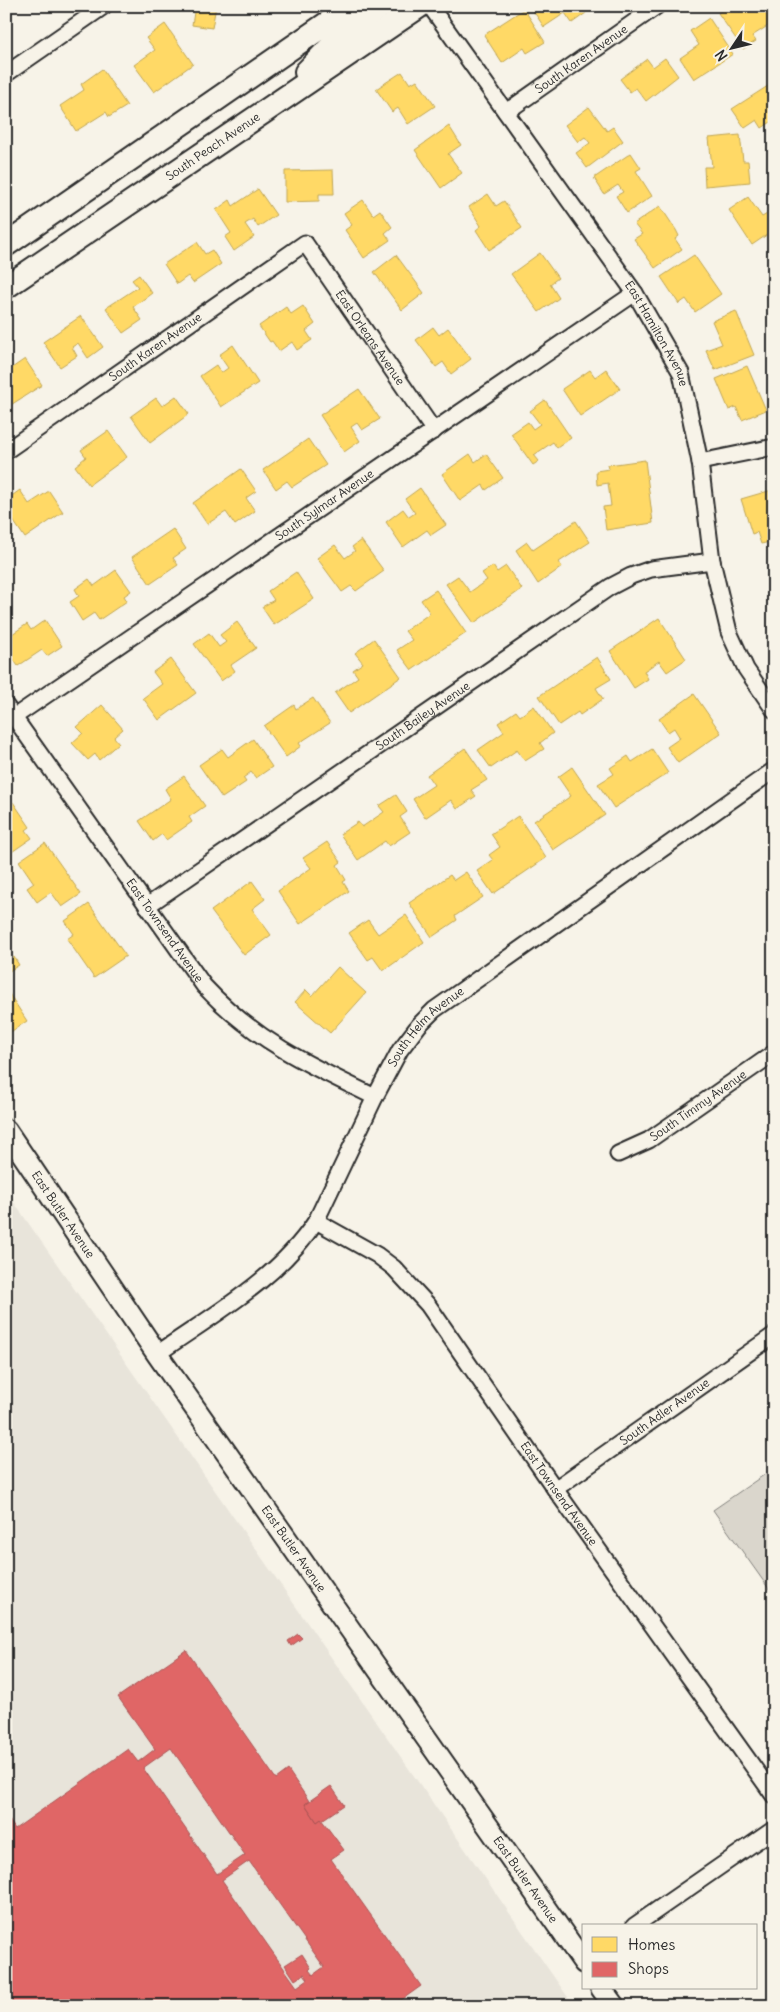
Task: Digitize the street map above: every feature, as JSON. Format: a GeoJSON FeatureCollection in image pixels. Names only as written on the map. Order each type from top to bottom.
{"type":"FeatureCollection","features":[{"type":"Feature","properties":{"kind":"main road"},"geometry":{"type":"LineString","coordinates":[[6,245],[352,6]]}},
{"type":"Feature","properties":{"kind":"main road"},"geometry":{"type":"LineString","coordinates":[[211,148],[243,118],[304,74],[345,32],[382,6]]}},
{"type":"Feature","properties":{"kind":"main road","name":"South Peach Avenue"},"geometry":{"type":"LineString","coordinates":[[6,287],[420,6]]}},
{"type":"Feature","properties":{"kind":"street"},"geometry":{"type":"LineString","coordinates":[[6,74],[104,6]]}},
{"type":"Feature","properties":{"kind":"street","name":"East Hamilton Avenue"},"geometry":{"type":"LineString","coordinates":[[430,6],[635,294],[681,373],[700,462],[712,562],[728,632],[734,647],[774,710]]}},
{"type":"Feature","properties":{"kind":"street","name":"South Karen Avenue"},"geometry":{"type":"LineString","coordinates":[[506,112],[657,6]]}},
{"type":"Feature","properties":{"kind":"street","name":"South Karen Avenue"},"geometry":{"type":"LineString","coordinates":[[6,451],[305,243]]}},
{"type":"Feature","properties":{"kind":"street","name":"East Orleans Avenue"},"geometry":{"type":"LineString","coordinates":[[305,243],[434,431]]}},
{"type":"Feature","properties":{"kind":"street","name":"South Sylmar Avenue"},"geometry":{"type":"LineString","coordinates":[[10,711],[434,431],[635,294]]}},
{"type":"Feature","properties":{"kind":"street"},"geometry":{"type":"LineString","coordinates":[[700,462],[774,447]]}},
{"type":"Feature","properties":{"kind":"street","name":"South Bailey Avenue"},"geometry":{"type":"LineString","coordinates":[[147,906],[610,587],[631,576],[651,569],[712,562]]}},
{"type":"Feature","properties":{"kind":"street","name":"East Townsend Avenue"},"geometry":{"type":"LineString","coordinates":[[10,711],[204,986],[241,1021],[297,1059],[375,1097]]}},
{"type":"Feature","properties":{"kind":"street","name":"South Helm Avenue"},"geometry":{"type":"LineString","coordinates":[[157,1354],[266,1278],[293,1252],[316,1221],[375,1097],[400,1050],[419,1025],[434,1010],[774,770]]}},
{"type":"Feature","properties":{"kind":"street","name":"South Timmy Avenue"},"geometry":{"type":"LineString","coordinates":[[618,1154],[649,1140],[774,1053]]}},
{"type":"Feature","properties":{"kind":"street","name":"East Butler Avenue"},"geometry":{"type":"LineString","coordinates":[[6,1130],[157,1354],[582,1961]]}},
{"type":"Feature","properties":{"kind":"street","name":"East Townsend Avenue"},"geometry":{"type":"LineString","coordinates":[[316,1221],[377,1255],[412,1287],[428,1306],[555,1489],[774,1796]]}},
{"type":"Feature","properties":{"kind":"street","name":"South Adler Avenue"},"geometry":{"type":"LineString","coordinates":[[555,1489],[774,1335]]}},
{"type":"Feature","properties":{"kind":"street"},"geometry":{"type":"LineString","coordinates":[[637,1924],[774,1829]]}},
{"type":"Feature","properties":{"kind":"street"},"geometry":{"type":"LineString","coordinates":[[602,1990],[614,2006]]}},
{"type":"Feature","properties":{"kind":"shaded area"},"geometry":{"type":"Polygon","coordinates":[[[6,1191],[474,1862],[574,2006],[6,2006],[6,1191]]]}},
{"type":"Feature","properties":{"kind":"shaded area"},"geometry":{"type":"Polygon","coordinates":[[[774,1468],[774,1596],[713,1510],[774,1468]]]}},
{"type":"Feature","properties":{"kind":"building: Homes"},"geometry":{"type":"Polygon","coordinates":[[[195,6],[216,6],[212,28],[192,25],[195,6]]]}},
{"type":"Feature","properties":{"kind":"building: Homes"},"geometry":{"type":"Polygon","coordinates":[[[530,6],[582,6],[586,13],[572,23],[565,13],[544,27],[530,6]]]}},
{"type":"Feature","properties":{"kind":"building: Homes"},"geometry":{"type":"Polygon","coordinates":[[[728,6],[735,6],[739,12],[748,6],[766,6],[774,18],[774,22],[752,36],[756,41],[743,49],[718,13],[728,6]]]}},
{"type":"Feature","properties":{"kind":"building: Homes"},"geometry":{"type":"Polygon","coordinates":[[[524,9],[545,42],[527,53],[524,48],[502,63],[484,35],[524,9]]]}},
{"type":"Feature","properties":{"kind":"building: Homes"},"geometry":{"type":"Polygon","coordinates":[[[709,18],[733,54],[694,79],[680,58],[699,45],[690,31],[709,18]]]}},
{"type":"Feature","properties":{"kind":"building: Homes"},"geometry":{"type":"Polygon","coordinates":[[[165,24],[193,64],[154,92],[134,65],[155,50],[146,38],[165,24]]]}},
{"type":"Feature","properties":{"kind":"building: Homes"},"geometry":{"type":"Polygon","coordinates":[[[665,58],[678,76],[646,101],[636,88],[630,92],[620,79],[647,59],[653,67],[665,58]]]}},
{"type":"Feature","properties":{"kind":"building: Homes"},"geometry":{"type":"Polygon","coordinates":[[[102,69],[127,106],[109,117],[106,112],[76,131],[60,106],[84,90],[81,84],[102,69]]]}},
{"type":"Feature","properties":{"kind":"building: Homes"},"geometry":{"type":"Polygon","coordinates":[[[402,72],[410,84],[417,80],[435,106],[408,124],[398,108],[392,112],[376,89],[402,72]]]}},
{"type":"Feature","properties":{"kind":"building: Homes"},"geometry":{"type":"Polygon","coordinates":[[[771,84],[774,88],[774,120],[762,128],[757,120],[745,128],[732,109],[771,84]]]}},
{"type":"Feature","properties":{"kind":"building: Homes"},"geometry":{"type":"Polygon","coordinates":[[[589,107],[607,131],[613,127],[623,141],[587,168],[576,153],[590,143],[585,137],[578,142],[565,125],[589,107]]]}},
{"type":"Feature","properties":{"kind":"building: Homes"},"geometry":{"type":"Polygon","coordinates":[[[449,126],[461,145],[448,154],[462,173],[441,188],[415,150],[449,126]]]}},
{"type":"Feature","properties":{"kind":"building: Homes"},"geometry":{"type":"Polygon","coordinates":[[[740,135],[743,161],[748,161],[750,182],[705,186],[704,167],[712,167],[709,138],[740,135]]]}},
{"type":"Feature","properties":{"kind":"building: Homes"},"geometry":{"type":"Polygon","coordinates":[[[631,153],[641,168],[636,171],[652,196],[627,213],[616,196],[623,192],[618,185],[604,194],[594,178],[631,153]]]}},
{"type":"Feature","properties":{"kind":"building: Homes"},"geometry":{"type":"Polygon","coordinates":[[[333,170],[334,194],[319,194],[319,201],[285,202],[285,171],[333,170]]]}},
{"type":"Feature","properties":{"kind":"building: Homes"},"geometry":{"type":"Polygon","coordinates":[[[258,189],[276,215],[258,227],[253,219],[245,224],[254,237],[234,251],[225,237],[231,233],[216,210],[230,200],[233,206],[258,189]]]}},
{"type":"Feature","properties":{"kind":"building: Homes"},"geometry":{"type":"Polygon","coordinates":[[[488,194],[496,206],[504,201],[522,228],[489,250],[476,230],[481,226],[469,207],[488,194]]]}},
{"type":"Feature","properties":{"kind":"building: Homes"},"geometry":{"type":"Polygon","coordinates":[[[748,197],[762,217],[774,210],[774,230],[752,245],[729,210],[748,197]]]}},
{"type":"Feature","properties":{"kind":"building: Homes"},"geometry":{"type":"Polygon","coordinates":[[[363,200],[373,215],[380,210],[392,227],[385,233],[390,240],[364,258],[345,230],[352,225],[344,213],[363,200]]]}},
{"type":"Feature","properties":{"kind":"building: Homes"},"geometry":{"type":"Polygon","coordinates":[[[660,206],[676,230],[679,236],[675,239],[682,249],[655,268],[634,239],[642,234],[634,224],[660,206]]]}},
{"type":"Feature","properties":{"kind":"building: Homes"},"geometry":{"type":"Polygon","coordinates":[[[197,242],[205,254],[212,250],[221,264],[193,283],[188,276],[177,284],[164,264],[197,242]]]}},
{"type":"Feature","properties":{"kind":"building: Homes"},"geometry":{"type":"Polygon","coordinates":[[[540,253],[558,278],[550,284],[559,298],[539,312],[511,274],[540,253]]]}},
{"type":"Feature","properties":{"kind":"building: Homes"},"geometry":{"type":"Polygon","coordinates":[[[396,255],[424,293],[402,310],[374,272],[396,255]]]}},
{"type":"Feature","properties":{"kind":"building: Homes"},"geometry":{"type":"Polygon","coordinates":[[[694,255],[721,294],[695,312],[686,299],[679,304],[661,277],[694,255]]]}},
{"type":"Feature","properties":{"kind":"building: Homes"},"geometry":{"type":"Polygon","coordinates":[[[139,275],[152,293],[133,307],[142,320],[123,333],[106,308],[138,287],[132,280],[139,275]]]}},
{"type":"Feature","properties":{"kind":"building: Homes"},"geometry":{"type":"Polygon","coordinates":[[[303,306],[315,324],[306,331],[312,340],[297,350],[292,342],[279,351],[259,326],[286,307],[291,314],[303,306]]]}},
{"type":"Feature","properties":{"kind":"building: Homes"},"geometry":{"type":"Polygon","coordinates":[[[736,311],[754,355],[715,370],[706,350],[722,344],[712,321],[736,311]]]}},
{"type":"Feature","properties":{"kind":"building: Homes"},"geometry":{"type":"Polygon","coordinates":[[[81,316],[103,347],[88,358],[78,343],[72,347],[77,356],[60,367],[43,342],[81,316]]]}},
{"type":"Feature","properties":{"kind":"building: Homes"},"geometry":{"type":"Polygon","coordinates":[[[433,327],[439,335],[448,328],[471,359],[451,374],[443,362],[436,367],[416,340],[433,327]]]}},
{"type":"Feature","properties":{"kind":"building: Homes"},"geometry":{"type":"Polygon","coordinates":[[[233,345],[258,383],[221,407],[200,376],[216,365],[221,373],[228,368],[219,355],[233,345]]]}},
{"type":"Feature","properties":{"kind":"building: Homes"},"geometry":{"type":"Polygon","coordinates":[[[25,359],[42,385],[6,408],[6,372],[25,359]]]}},
{"type":"Feature","properties":{"kind":"building: Homes"},"geometry":{"type":"Polygon","coordinates":[[[747,366],[766,410],[742,420],[736,407],[729,410],[716,379],[747,366]]]}},
{"type":"Feature","properties":{"kind":"building: Homes"},"geometry":{"type":"Polygon","coordinates":[[[606,369],[620,389],[580,416],[562,389],[590,370],[595,377],[606,369]]]}},
{"type":"Feature","properties":{"kind":"building: Homes"},"geometry":{"type":"Polygon","coordinates":[[[359,389],[380,419],[362,430],[357,423],[351,427],[360,441],[344,452],[320,415],[359,389]]]}},
{"type":"Feature","properties":{"kind":"building: Homes"},"geometry":{"type":"Polygon","coordinates":[[[176,396],[189,414],[150,443],[131,416],[156,398],[162,406],[176,396]]]}},
{"type":"Feature","properties":{"kind":"building: Homes"},"geometry":{"type":"Polygon","coordinates":[[[545,400],[571,438],[557,448],[553,442],[534,455],[539,461],[533,465],[511,434],[528,422],[533,429],[540,424],[530,411],[545,400]]]}},
{"type":"Feature","properties":{"kind":"building: Homes"},"geometry":{"type":"Polygon","coordinates":[[[108,431],[127,457],[89,485],[75,466],[86,457],[81,450],[108,431]]]}},
{"type":"Feature","properties":{"kind":"building: Homes"},"geometry":{"type":"Polygon","coordinates":[[[308,439],[326,465],[292,487],[287,481],[276,489],[263,470],[308,439]]]}},
{"type":"Feature","properties":{"kind":"building: Homes"},"geometry":{"type":"Polygon","coordinates":[[[470,454],[475,462],[486,454],[503,478],[486,490],[483,485],[460,501],[442,474],[470,454]]]}},
{"type":"Feature","properties":{"kind":"building: Homes"},"geometry":{"type":"Polygon","coordinates":[[[645,460],[653,523],[606,530],[603,507],[611,506],[608,483],[597,485],[596,471],[609,469],[608,465],[645,460]]]}},
{"type":"Feature","properties":{"kind":"building: Homes"},"geometry":{"type":"Polygon","coordinates":[[[241,469],[256,491],[246,498],[255,511],[235,525],[226,512],[207,524],[193,503],[241,469]]]}},
{"type":"Feature","properties":{"kind":"building: Homes"},"geometry":{"type":"Polygon","coordinates":[[[420,488],[446,525],[431,535],[427,530],[403,547],[386,522],[403,509],[409,517],[415,513],[405,499],[420,488]]]}},
{"type":"Feature","properties":{"kind":"building: Homes"},"geometry":{"type":"Polygon","coordinates":[[[20,490],[29,504],[49,491],[63,512],[25,538],[6,510],[6,500],[20,490]]]}},
{"type":"Feature","properties":{"kind":"building: Homes"},"geometry":{"type":"Polygon","coordinates":[[[772,490],[774,496],[774,541],[761,544],[757,532],[752,534],[741,499],[772,490]]]}},
{"type":"Feature","properties":{"kind":"building: Homes"},"geometry":{"type":"Polygon","coordinates":[[[576,521],[590,542],[559,562],[562,567],[538,584],[516,550],[527,542],[533,550],[576,521]]]}},
{"type":"Feature","properties":{"kind":"building: Homes"},"geometry":{"type":"Polygon","coordinates":[[[173,529],[186,549],[173,558],[178,565],[150,584],[132,557],[173,529]]]}},
{"type":"Feature","properties":{"kind":"building: Homes"},"geometry":{"type":"Polygon","coordinates":[[[361,540],[384,571],[356,591],[351,586],[342,592],[317,558],[335,545],[345,558],[355,551],[352,547],[361,540]]]}},
{"type":"Feature","properties":{"kind":"building: Homes"},"geometry":{"type":"Polygon","coordinates":[[[493,566],[497,572],[506,566],[522,589],[474,623],[446,584],[458,576],[470,592],[487,580],[482,573],[493,566]]]}},
{"type":"Feature","properties":{"kind":"building: Homes"},"geometry":{"type":"Polygon","coordinates":[[[116,570],[131,591],[124,596],[127,601],[99,620],[94,613],[82,621],[70,602],[79,596],[75,589],[89,579],[94,586],[116,570]]]}},
{"type":"Feature","properties":{"kind":"building: Homes"},"geometry":{"type":"Polygon","coordinates":[[[296,572],[314,599],[274,625],[262,607],[274,600],[268,591],[296,572]]]}},
{"type":"Feature","properties":{"kind":"building: Homes"},"geometry":{"type":"Polygon","coordinates":[[[436,590],[466,633],[412,670],[397,650],[412,640],[405,631],[430,613],[421,600],[436,590]]]}},
{"type":"Feature","properties":{"kind":"building: Homes"},"geometry":{"type":"Polygon","coordinates":[[[659,618],[686,659],[667,672],[659,661],[644,671],[648,679],[634,688],[610,651],[659,618]]]}},
{"type":"Feature","properties":{"kind":"building: Homes"},"geometry":{"type":"Polygon","coordinates":[[[45,620],[62,646],[47,656],[42,650],[18,666],[6,649],[6,638],[27,624],[31,630],[45,620]]]}},
{"type":"Feature","properties":{"kind":"building: Homes"},"geometry":{"type":"Polygon","coordinates":[[[237,622],[256,648],[231,665],[235,671],[221,681],[194,644],[209,633],[219,647],[226,642],[220,635],[237,622]]]}},
{"type":"Feature","properties":{"kind":"building: Homes"},"geometry":{"type":"Polygon","coordinates":[[[374,639],[401,677],[349,713],[335,693],[358,677],[353,670],[363,663],[355,653],[374,639]]]}},
{"type":"Feature","properties":{"kind":"building: Homes"},"geometry":{"type":"Polygon","coordinates":[[[597,657],[611,679],[596,688],[603,699],[580,715],[578,712],[559,725],[539,696],[597,657]]]}},
{"type":"Feature","properties":{"kind":"building: Homes"},"geometry":{"type":"Polygon","coordinates":[[[171,659],[196,693],[159,720],[143,698],[162,684],[153,672],[171,659]]]}},
{"type":"Feature","properties":{"kind":"building: Homes"},"geometry":{"type":"Polygon","coordinates":[[[694,694],[721,733],[678,763],[667,747],[680,738],[674,728],[668,732],[659,719],[694,694]]]}},
{"type":"Feature","properties":{"kind":"building: Homes"},"geometry":{"type":"Polygon","coordinates":[[[313,698],[330,723],[299,743],[301,746],[286,757],[264,726],[294,705],[296,709],[313,698]]]}},
{"type":"Feature","properties":{"kind":"building: Homes"},"geometry":{"type":"Polygon","coordinates":[[[102,705],[123,729],[114,737],[119,743],[99,760],[95,754],[88,760],[72,743],[83,733],[77,727],[102,705]]]}},
{"type":"Feature","properties":{"kind":"building: Homes"},"geometry":{"type":"Polygon","coordinates":[[[534,706],[553,733],[540,743],[544,749],[525,761],[517,750],[491,768],[478,750],[504,732],[498,723],[516,711],[520,716],[534,706]]]}},
{"type":"Feature","properties":{"kind":"building: Homes"},"geometry":{"type":"Polygon","coordinates":[[[253,739],[272,767],[256,778],[251,772],[243,778],[246,782],[222,798],[199,765],[222,749],[228,757],[253,739]]]}},
{"type":"Feature","properties":{"kind":"building: Homes"},"geometry":{"type":"Polygon","coordinates":[[[465,748],[487,780],[471,790],[476,796],[457,809],[451,800],[425,818],[413,799],[434,785],[427,775],[465,748]]]}},
{"type":"Feature","properties":{"kind":"building: Homes"},"geometry":{"type":"Polygon","coordinates":[[[652,749],[668,773],[614,808],[598,784],[614,774],[610,768],[628,756],[632,762],[652,749]]]}},
{"type":"Feature","properties":{"kind":"building: Homes"},"geometry":{"type":"Polygon","coordinates":[[[572,767],[605,815],[553,850],[534,821],[571,796],[558,777],[572,767]]]}},
{"type":"Feature","properties":{"kind":"building: Homes"},"geometry":{"type":"Polygon","coordinates":[[[184,776],[205,806],[189,817],[192,822],[166,840],[162,834],[153,841],[139,821],[171,799],[165,789],[184,776]]]}},
{"type":"Feature","properties":{"kind":"building: Homes"},"geometry":{"type":"Polygon","coordinates":[[[396,795],[407,812],[400,817],[410,832],[389,846],[385,841],[358,860],[340,834],[358,822],[362,827],[384,812],[379,806],[396,795]]]}},
{"type":"Feature","properties":{"kind":"building: Homes"},"geometry":{"type":"Polygon","coordinates":[[[6,801],[9,805],[13,802],[30,827],[26,830],[32,838],[6,856],[6,801]]]}},
{"type":"Feature","properties":{"kind":"building: Homes"},"geometry":{"type":"Polygon","coordinates":[[[518,816],[546,858],[493,894],[477,871],[493,860],[489,855],[500,847],[491,834],[518,816]]]}},
{"type":"Feature","properties":{"kind":"building: Homes"},"geometry":{"type":"Polygon","coordinates":[[[327,842],[341,862],[337,865],[346,880],[343,882],[349,891],[300,924],[278,891],[311,868],[303,858],[327,842]]]}},
{"type":"Feature","properties":{"kind":"building: Homes"},"geometry":{"type":"Polygon","coordinates":[[[45,843],[81,894],[62,907],[51,892],[37,902],[27,888],[34,883],[19,861],[45,843]]]}},
{"type":"Feature","properties":{"kind":"building: Homes"},"geometry":{"type":"Polygon","coordinates":[[[466,872],[483,897],[455,916],[457,920],[432,937],[409,903],[450,875],[454,880],[466,872]]]}},
{"type":"Feature","properties":{"kind":"building: Homes"},"geometry":{"type":"Polygon","coordinates":[[[252,881],[265,899],[252,909],[271,935],[244,955],[211,911],[252,881]]]}},
{"type":"Feature","properties":{"kind":"building: Homes"},"geometry":{"type":"Polygon","coordinates":[[[89,904],[126,956],[94,978],[67,939],[74,934],[65,921],[89,904]]]}},
{"type":"Feature","properties":{"kind":"building: Homes"},"geometry":{"type":"Polygon","coordinates":[[[406,915],[424,942],[383,971],[373,957],[368,960],[349,933],[368,920],[378,934],[406,915]]]}},
{"type":"Feature","properties":{"kind":"building: Homes"},"geometry":{"type":"Polygon","coordinates":[[[14,957],[19,965],[6,973],[6,962],[14,957]]]}},
{"type":"Feature","properties":{"kind":"building: Homes"},"geometry":{"type":"Polygon","coordinates":[[[338,967],[366,993],[330,1033],[295,1002],[306,990],[312,996],[338,967]]]}},
{"type":"Feature","properties":{"kind":"building: Homes"},"geometry":{"type":"Polygon","coordinates":[[[6,989],[27,1021],[6,1035],[6,989]]]}},
{"type":"Feature","properties":{"kind":"building: Shops"},"geometry":{"type":"Polygon","coordinates":[[[298,1634],[302,1638],[291,1646],[288,1641],[298,1634]]]}},
{"type":"Feature","properties":{"kind":"building: Shops"},"geometry":{"type":"Polygon","coordinates":[[[186,1650],[276,1779],[288,1770],[309,1801],[305,1804],[317,1822],[321,1819],[344,1850],[331,1859],[421,1986],[393,2006],[6,2006],[6,1815],[15,1829],[128,1749],[138,1762],[155,1749],[118,1697],[186,1650]],[[171,1748],[143,1768],[217,1874],[245,1855],[171,1748]],[[249,1861],[222,1880],[297,1987],[308,1979],[304,1974],[295,1980],[285,1965],[302,1954],[313,1975],[324,1967],[249,1861]]]}},
{"type":"Feature","properties":{"kind":"building: Shops"},"geometry":{"type":"Polygon","coordinates":[[[331,1786],[344,1805],[317,1822],[305,1804],[331,1786]]]}}]}
